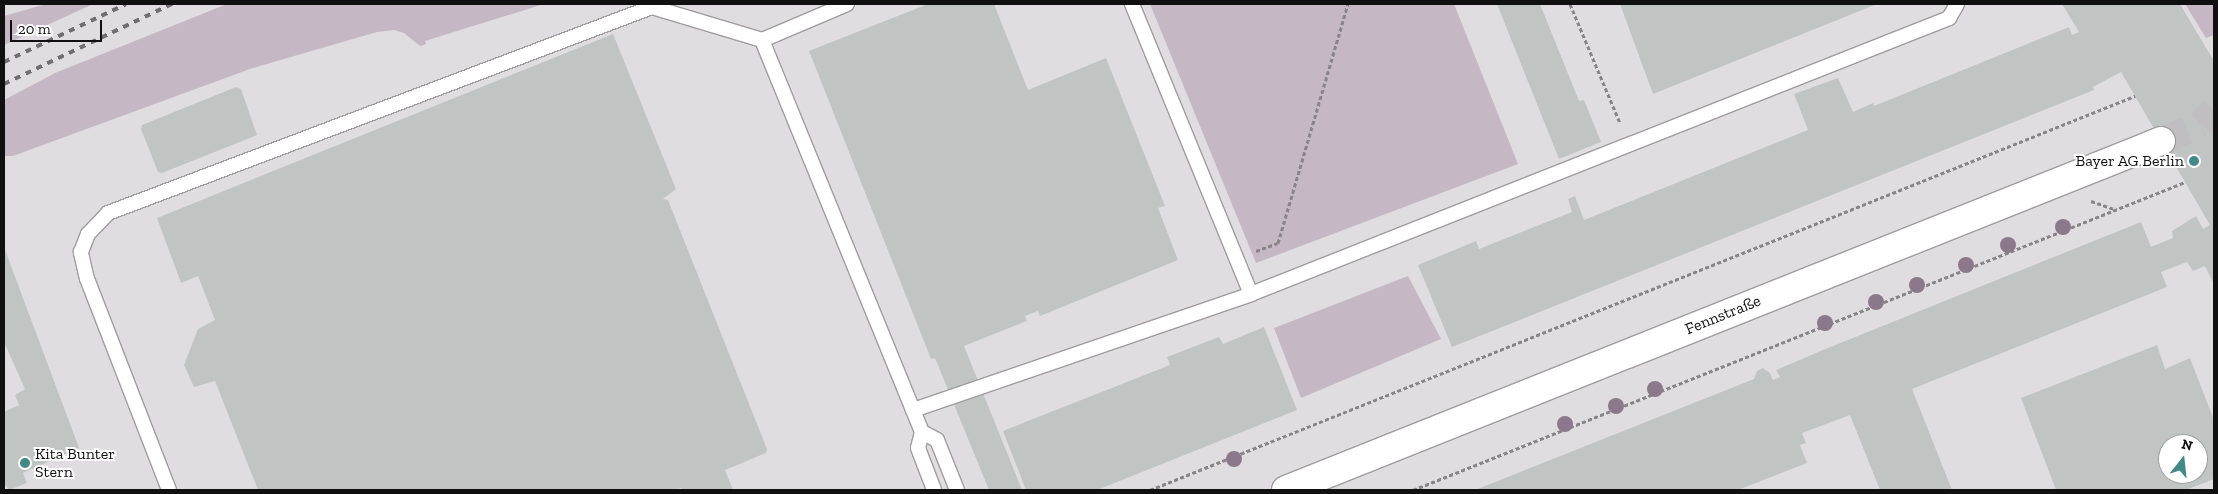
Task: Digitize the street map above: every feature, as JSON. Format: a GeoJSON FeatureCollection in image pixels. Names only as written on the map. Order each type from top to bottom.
{"type":"FeatureCollection","features":[{"type":"Feature","properties":{"kind":"main road","name":"Fennstraße"},"geometry":{"type":"LineString","coordinates":[[1286,490],[2161,141]]}},
{"type":"Feature","properties":{"kind":"lane"},"geometry":{"type":"LineString","coordinates":[[169,490],[88,279],[81,252],[88,234],[108,213],[652,7],[762,40],[847,4]]}},
{"type":"Feature","properties":{"kind":"lane"},"geometry":{"type":"LineString","coordinates":[[1132,4],[1251,294]]}},
{"type":"Feature","properties":{"kind":"lane"},"geometry":{"type":"LineString","coordinates":[[913,410],[1251,294],[1949,18],[1957,4]]}},
{"type":"Feature","properties":{"kind":"lane"},"geometry":{"type":"LineString","coordinates":[[762,40],[922,432],[918,448],[934,490]]}},
{"type":"Feature","properties":{"kind":"lane"},"geometry":{"type":"LineString","coordinates":[[922,432],[937,440],[957,490]]}},
{"type":"Feature","properties":{"kind":"path"},"geometry":{"type":"LineString","coordinates":[[1237,259],[1278,243],[1348,4]]}},
{"type":"Feature","properties":{"kind":"path"},"geometry":{"type":"LineString","coordinates":[[1570,4],[1629,146]]}},
{"type":"Feature","properties":{"kind":"path"},"geometry":{"type":"LineString","coordinates":[[1150,490],[2135,96]]}},
{"type":"Feature","properties":{"kind":"path"},"geometry":{"type":"LineString","coordinates":[[1413,490],[2185,182]]}},
{"type":"Feature","properties":{"kind":"shaded area"},"geometry":{"type":"Polygon","coordinates":[[[46,4],[93,4],[4,45],[4,16],[46,4]]]}},
{"type":"Feature","properties":{"kind":"shaded area"},"geometry":{"type":"Polygon","coordinates":[[[227,4],[544,4],[425,41],[426,44],[420,46],[404,33],[394,30],[377,32],[250,69],[13,156],[4,156],[4,100],[55,73],[227,4]]]}},
{"type":"Feature","properties":{"kind":"shaded area"},"geometry":{"type":"Polygon","coordinates":[[[1150,4],[1454,4],[1518,164],[1256,263],[1150,4]]]}},
{"type":"Feature","properties":{"kind":"shaded area"},"geometry":{"type":"Polygon","coordinates":[[[2185,4],[2214,4],[2214,35],[2206,38],[2185,4]]]}},
{"type":"Feature","properties":{"kind":"shaded area"},"geometry":{"type":"Polygon","coordinates":[[[1408,276],[1441,339],[1301,398],[1274,328],[1408,276]]]}},
{"type":"Feature","properties":{"kind":"building"},"geometry":{"type":"Polygon","coordinates":[[[928,4],[994,4],[1028,90],[1106,58],[1165,206],[1158,208],[1178,260],[1040,316],[1038,311],[1025,316],[1027,321],[964,346],[1022,490],[989,490],[935,358],[931,359],[809,51],[928,4]]]}},
{"type":"Feature","properties":{"kind":"building"},"geometry":{"type":"Polygon","coordinates":[[[1497,4],[1540,4],[1579,101],[1584,100],[1601,142],[1559,159],[1497,4]]]}},
{"type":"Feature","properties":{"kind":"building"},"geometry":{"type":"Polygon","coordinates":[[[1620,4],[1684,5],[1877,4],[1653,94],[1620,4]]]}},
{"type":"Feature","properties":{"kind":"building"},"geometry":{"type":"Polygon","coordinates":[[[2062,4],[2180,4],[2214,61],[2214,284],[2205,266],[2193,271],[2187,262],[2161,272],[2167,287],[1912,389],[1952,490],[1880,490],[1850,415],[1802,433],[1806,443],[1800,445],[1807,463],[1738,490],[1475,490],[1754,379],[1757,371],[1763,368],[1770,373],[1773,380],[1780,377],[1776,370],[2141,222],[2151,247],[2173,238],[2172,231],[2196,216],[2203,229],[2210,225],[2121,72],[2093,87],[2094,90],[1452,347],[1418,265],[1476,241],[1479,249],[1572,212],[1568,199],[1575,196],[1584,220],[1808,130],[1794,94],[1838,78],[1853,112],[1873,103],[1874,106],[2069,27],[2072,35],[2079,32],[2062,4]]]}},
{"type":"Feature","properties":{"kind":"building"},"geometry":{"type":"Polygon","coordinates":[[[613,34],[676,189],[663,199],[668,200],[767,449],[766,453],[725,470],[733,490],[682,490],[681,488],[674,490],[258,490],[215,381],[194,387],[184,365],[198,329],[215,320],[198,276],[181,283],[157,218],[613,34]]]}},
{"type":"Feature","properties":{"kind":"building"},"geometry":{"type":"Polygon","coordinates":[[[236,87],[241,89],[257,135],[162,173],[158,172],[141,129],[142,125],[236,87]]]}},
{"type":"Feature","properties":{"kind":"building"},"geometry":{"type":"Polygon","coordinates":[[[4,247],[79,448],[23,473],[27,483],[9,490],[4,483],[4,412],[19,405],[15,395],[25,389],[4,342],[4,247]]]}},
{"type":"Feature","properties":{"kind":"building"},"geometry":{"type":"Polygon","coordinates":[[[1264,327],[1297,410],[1097,490],[1026,490],[1003,431],[1170,365],[1167,357],[1219,337],[1223,344],[1264,327]]]}},
{"type":"Feature","properties":{"kind":"building"},"geometry":{"type":"Polygon","coordinates":[[[2157,345],[2165,369],[2190,358],[2214,420],[2214,479],[2208,481],[2208,434],[2158,434],[2158,484],[2201,484],[2186,490],[2056,490],[2021,398],[2157,345]]]}},
{"type":"Feature","properties":{"kind":"tunnel"},"geometry":{"type":"LineString","coordinates":[[2161,141],[2201,124],[2214,110]]}},
{"type":"Feature","properties":{"kind":"railway"},"geometry":{"type":"LineString","coordinates":[[4,62],[126,4]]}},
{"type":"Feature","properties":{"kind":"railway"},"geometry":{"type":"LineString","coordinates":[[4,84],[172,4]]}},
{"type":"Feature","properties":{"kind":"place","name":"Bayer AG Berlin"},"geometry":{"type":"Point","coordinates":[2194,161]}},
{"type":"Feature","properties":{"kind":"place","name":"Kita Bunter Stern"},"geometry":{"type":"Point","coordinates":[25,463]}}]}
